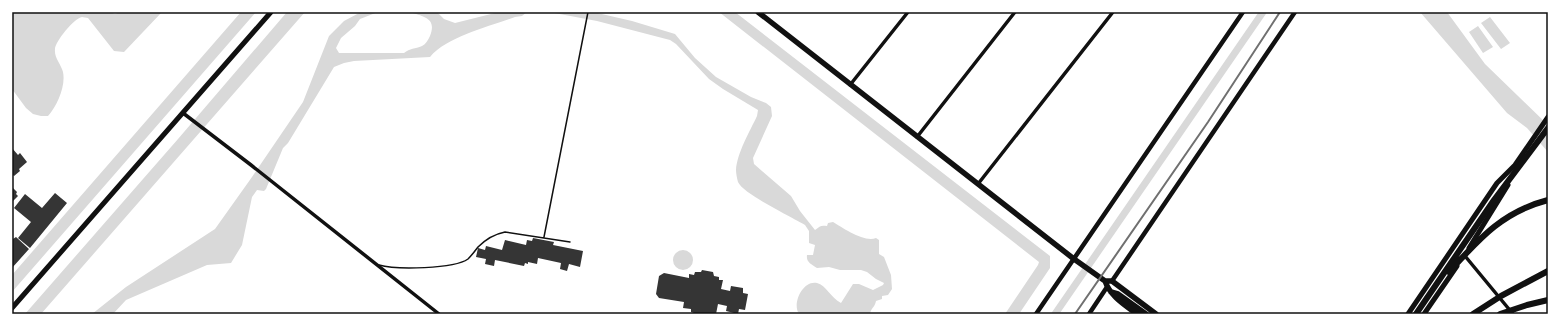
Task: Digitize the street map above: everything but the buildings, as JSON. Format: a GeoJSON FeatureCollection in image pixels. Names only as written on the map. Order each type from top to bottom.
{"type":"FeatureCollection","features":[{"type":"Feature","properties":{"kind":"highway"},"geometry":{"type":"LineString","coordinates":[[1416,314],[1485,213],[1548,128]]}},
{"type":"Feature","properties":{"kind":"highway"},"geometry":{"type":"LineString","coordinates":[[1435,287],[1483,235],[1513,213],[1548,200]]}},
{"type":"Feature","properties":{"kind":"highway"},"geometry":{"type":"LineString","coordinates":[[1473,314],[1501,296],[1548,271]]}},
{"type":"Feature","properties":{"kind":"highway"},"geometry":{"type":"LineString","coordinates":[[1500,314],[1548,300]]}},
{"type":"Feature","properties":{"kind":"main road"},"geometry":{"type":"LineString","coordinates":[[12,308],[271,12]]}},
{"type":"Feature","properties":{"kind":"main road"},"geometry":{"type":"LineString","coordinates":[[758,12],[766,15],[850,85],[1105,281],[1109,290],[1116,298],[1137,314]]}},
{"type":"Feature","properties":{"kind":"main road"},"geometry":{"type":"LineString","coordinates":[[1408,314],[1497,183],[1514,165],[1548,117]]}},
{"type":"Feature","properties":{"kind":"main road"},"geometry":{"type":"LineString","coordinates":[[1424,314],[1465,256],[1505,191],[1514,165]]}},
{"type":"Feature","properties":{"kind":"main road"},"geometry":{"type":"LineString","coordinates":[[1105,281],[1112,281],[1156,314]]}},
{"type":"Feature","properties":{"kind":"main road"},"geometry":{"type":"LineString","coordinates":[[1109,290],[1118,294],[1146,314]]}},
{"type":"Feature","properties":{"kind":"street"},"geometry":{"type":"LineString","coordinates":[[850,85],[908,12]]}},
{"type":"Feature","properties":{"kind":"street"},"geometry":{"type":"LineString","coordinates":[[917,137],[1015,12]]}},
{"type":"Feature","properties":{"kind":"street"},"geometry":{"type":"LineString","coordinates":[[978,184],[1114,12]]}},
{"type":"Feature","properties":{"kind":"street"},"geometry":{"type":"LineString","coordinates":[[1112,281],[1295,12]]}},
{"type":"Feature","properties":{"kind":"street"},"geometry":{"type":"LineString","coordinates":[[1036,314],[1076,260],[1241,13]]}},
{"type":"Feature","properties":{"kind":"street"},"geometry":{"type":"LineString","coordinates":[[183,113],[439,314]]}},
{"type":"Feature","properties":{"kind":"street"},"geometry":{"type":"LineString","coordinates":[[1465,256],[1513,314]]}},
{"type":"Feature","properties":{"kind":"street"},"geometry":{"type":"LineString","coordinates":[[1089,314],[1109,290]]}},
{"type":"Feature","properties":{"kind":"lane"},"geometry":{"type":"LineString","coordinates":[[544,237],[588,12]]}},
{"type":"Feature","properties":{"kind":"lane"},"geometry":{"type":"LineString","coordinates":[[376,264],[394,268],[455,265],[468,259],[479,246],[496,234],[505,232],[570,242]]}},
{"type":"Feature","properties":{"kind":"shaded area"},"geometry":{"type":"Polygon","coordinates":[[[12,12],[109,12],[115,14],[121,12],[162,12],[124,52],[114,51],[88,18],[82,17],[74,21],[61,36],[55,49],[64,78],[60,96],[55,107],[48,116],[41,116],[33,114],[26,108],[12,89],[12,12]]]}},
{"type":"Feature","properties":{"kind":"shaded area"},"geometry":{"type":"Polygon","coordinates":[[[241,12],[256,12],[12,292],[12,275],[241,12]]]}},
{"type":"Feature","properties":{"kind":"shaded area"},"geometry":{"type":"Polygon","coordinates":[[[287,12],[305,12],[41,314],[25,314],[178,139],[287,12]]]}},
{"type":"Feature","properties":{"kind":"shaded area"},"geometry":{"type":"Polygon","coordinates":[[[361,12],[378,12],[360,19],[355,26],[341,38],[336,48],[339,53],[404,53],[410,49],[422,46],[426,43],[430,36],[432,25],[428,19],[410,12],[437,12],[444,19],[455,23],[499,12],[527,12],[522,16],[481,29],[447,43],[430,57],[354,61],[334,67],[288,143],[283,148],[266,189],[264,191],[257,190],[252,197],[242,245],[231,263],[207,265],[126,300],[113,314],[92,314],[126,287],[215,229],[303,102],[329,36],[344,21],[361,12]]]}},
{"type":"Feature","properties":{"kind":"shaded area"},"geometry":{"type":"Polygon","coordinates":[[[549,12],[593,12],[632,21],[675,34],[695,58],[716,77],[771,107],[772,116],[753,158],[754,164],[791,196],[800,211],[815,230],[821,226],[827,226],[828,223],[833,222],[860,237],[871,239],[876,238],[879,240],[879,254],[884,257],[891,275],[892,289],[888,295],[882,296],[882,299],[876,301],[870,314],[803,314],[798,312],[797,303],[800,293],[807,285],[812,283],[820,284],[837,301],[841,303],[853,284],[859,284],[873,290],[884,283],[867,272],[861,270],[840,270],[829,267],[817,268],[808,261],[807,255],[813,255],[815,245],[809,243],[809,231],[805,225],[758,199],[749,193],[738,182],[736,170],[737,163],[744,142],[757,116],[758,110],[709,79],[676,44],[670,40],[597,21],[549,12]]]}},
{"type":"Feature","properties":{"kind":"shaded area"},"geometry":{"type":"Polygon","coordinates":[[[719,12],[735,12],[1050,256],[1050,268],[1019,314],[1005,314],[1039,262],[719,12]]]}},
{"type":"Feature","properties":{"kind":"shaded area"},"geometry":{"type":"Polygon","coordinates":[[[1420,12],[1447,12],[1485,64],[1548,125],[1548,152],[1527,128],[1507,113],[1420,12]]]}},
{"type":"Feature","properties":{"kind":"shaded area"},"geometry":{"type":"Polygon","coordinates":[[[1490,17],[1510,43],[1501,49],[1481,23],[1490,17]]]}},
{"type":"Feature","properties":{"kind":"shaded area"},"geometry":{"type":"Polygon","coordinates":[[[1478,26],[1493,47],[1483,53],[1469,32],[1478,26]]]}},
{"type":"Feature","properties":{"kind":"shaded area"},"geometry":{"type":"Polygon","coordinates":[[[683,250],[690,253],[693,260],[690,267],[683,270],[676,267],[673,260],[676,253],[683,250]]]}},
{"type":"Feature","properties":{"kind":"waterway"},"geometry":{"type":"LineString","coordinates":[[1055,314],[1263,12]]}},
{"type":"Feature","properties":{"kind":"railway"},"geometry":{"type":"LineString","coordinates":[[1075,314],[1208,122],[1280,12]]}}]}
